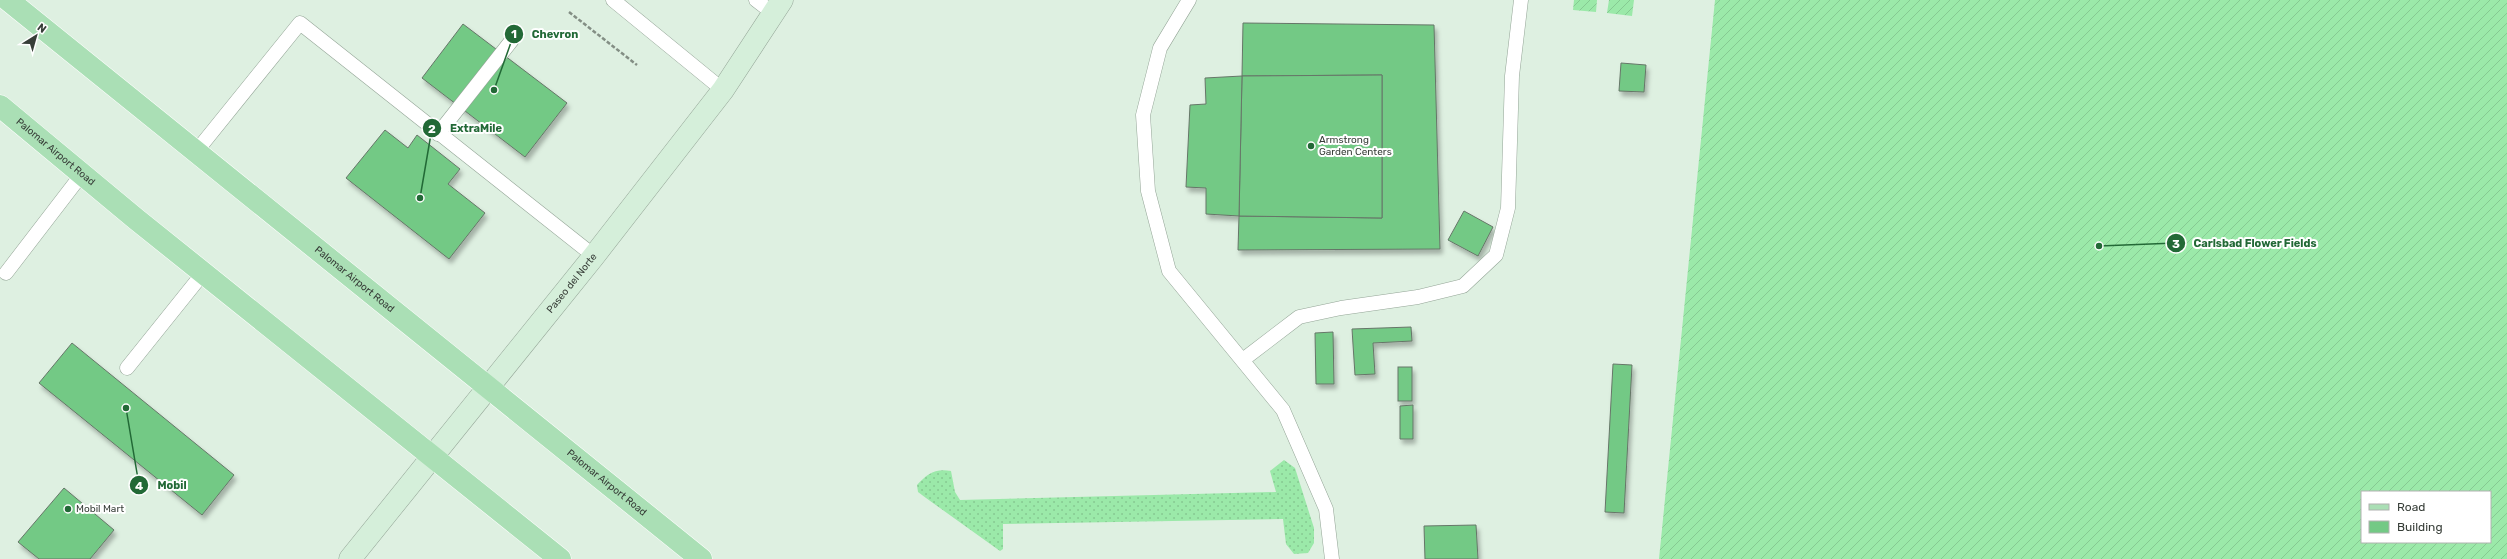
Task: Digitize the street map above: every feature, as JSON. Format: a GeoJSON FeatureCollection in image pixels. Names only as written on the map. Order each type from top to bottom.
{"type":"FeatureCollection","features":[{"type":"Feature","properties":{"kind":"main road","name":"Palomar Airport Road"},"geometry":{"type":"LineString","coordinates":[[8,0],[195,153],[701,559]]}},
{"type":"Feature","properties":{"kind":"main road","name":"Paseo del Norte"},"geometry":{"type":"LineString","coordinates":[[350,559],[489,389],[723,90],[778,7]]}},
{"type":"Feature","properties":{"kind":"main road","name":"Palomar Airport Road"},"geometry":{"type":"LineString","coordinates":[[0,106],[82,174],[560,559]]}},
{"type":"Feature","properties":{"kind":"lane"},"geometry":{"type":"LineString","coordinates":[[613,0],[723,90]]}},
{"type":"Feature","properties":{"kind":"lane"},"geometry":{"type":"LineString","coordinates":[[756,0],[778,7]]}},
{"type":"Feature","properties":{"kind":"lane"},"geometry":{"type":"LineString","coordinates":[[1189,0],[1160,48],[1143,115],[1148,191],[1169,271],[1215,330],[1244,360],[1283,410],[1326,509],[1332,559]]}},
{"type":"Feature","properties":{"kind":"lane"},"geometry":{"type":"LineString","coordinates":[[1244,360],[1299,317],[1340,308],[1418,297],[1463,286],[1496,255],[1508,208],[1507,164],[1512,76],[1521,0]]}},
{"type":"Feature","properties":{"kind":"lane"},"geometry":{"type":"LineString","coordinates":[[195,153],[300,23],[438,134],[594,256]]}},
{"type":"Feature","properties":{"kind":"lane"},"geometry":{"type":"LineString","coordinates":[[438,134],[512,40]]}},
{"type":"Feature","properties":{"kind":"lane"},"geometry":{"type":"LineString","coordinates":[[6,274],[82,174]]}},
{"type":"Feature","properties":{"kind":"lane"},"geometry":{"type":"LineString","coordinates":[[127,368],[204,272]]}},
{"type":"Feature","properties":{"kind":"path"},"geometry":{"type":"LineString","coordinates":[[570,12],[637,65]]}},
{"type":"Feature","properties":{"kind":"green space"},"geometry":{"type":"Polygon","coordinates":[[[1574,0],[1597,0],[1596,12],[1573,10],[1574,0]]]}},
{"type":"Feature","properties":{"kind":"green space"},"geometry":{"type":"Polygon","coordinates":[[[1609,0],[1634,0],[1632,16],[1607,13],[1609,0]]]}},
{"type":"Feature","properties":{"kind":"green space"},"geometry":{"type":"Polygon","coordinates":[[[1715,0],[2507,0],[2507,559],[1659,559],[1715,0]]]}},
{"type":"Feature","properties":{"kind":"green space"},"geometry":{"type":"Polygon","coordinates":[[[1284,460],[1295,468],[1314,528],[1314,543],[1308,553],[1294,554],[1286,544],[1283,519],[1003,524],[1003,549],[1000,551],[918,492],[917,485],[932,473],[945,470],[951,471],[955,492],[960,500],[1276,492],[1270,471],[1284,460]]]}},
{"type":"Feature","properties":{"kind":"building"},"geometry":{"type":"Polygon","coordinates":[[[1243,23],[1434,25],[1440,249],[1238,250],[1239,216],[1382,218],[1382,75],[1242,76],[1243,23]]]}},
{"type":"Feature","properties":{"kind":"building"},"geometry":{"type":"Polygon","coordinates":[[[463,24],[567,103],[525,157],[422,78],[463,24]]]}},
{"type":"Feature","properties":{"kind":"building"},"geometry":{"type":"Polygon","coordinates":[[[1621,63],[1646,65],[1644,92],[1619,91],[1621,63]]]}},
{"type":"Feature","properties":{"kind":"building","name":"Armstrong Garden Centers"},"geometry":{"type":"Polygon","coordinates":[[[1382,75],[1382,218],[1239,216],[1242,76],[1382,75]]]}},
{"type":"Feature","properties":{"kind":"building"},"geometry":{"type":"Polygon","coordinates":[[[1242,76],[1239,216],[1206,214],[1206,188],[1186,187],[1190,105],[1206,104],[1205,78],[1242,76]]]}},
{"type":"Feature","properties":{"kind":"building"},"geometry":{"type":"Polygon","coordinates":[[[385,130],[408,148],[417,135],[460,169],[448,184],[485,213],[449,259],[346,178],[385,130]]]}},
{"type":"Feature","properties":{"kind":"building"},"geometry":{"type":"Polygon","coordinates":[[[1464,211],[1493,227],[1478,256],[1448,240],[1464,211]]]}},
{"type":"Feature","properties":{"kind":"building"},"geometry":{"type":"Polygon","coordinates":[[[1411,327],[1412,341],[1373,343],[1375,374],[1355,375],[1352,329],[1411,327]]]}},
{"type":"Feature","properties":{"kind":"building"},"geometry":{"type":"Polygon","coordinates":[[[1333,332],[1334,384],[1316,384],[1315,333],[1333,332]]]}},
{"type":"Feature","properties":{"kind":"building"},"geometry":{"type":"Polygon","coordinates":[[[72,343],[234,475],[202,515],[39,383],[72,343]]]}},
{"type":"Feature","properties":{"kind":"building"},"geometry":{"type":"Polygon","coordinates":[[[1613,364],[1632,365],[1624,513],[1605,512],[1613,364]]]}},
{"type":"Feature","properties":{"kind":"building"},"geometry":{"type":"Polygon","coordinates":[[[1398,367],[1412,367],[1412,401],[1398,401],[1398,367]]]}},
{"type":"Feature","properties":{"kind":"building"},"geometry":{"type":"Polygon","coordinates":[[[1413,405],[1413,439],[1400,439],[1400,406],[1413,405]]]}},
{"type":"Feature","properties":{"kind":"building","name":"Mobil Mart"},"geometry":{"type":"Polygon","coordinates":[[[64,488],[114,530],[90,559],[39,559],[18,542],[64,488]]]}},
{"type":"Feature","properties":{"kind":"building"},"geometry":{"type":"Polygon","coordinates":[[[1476,525],[1478,559],[1425,559],[1424,526],[1476,525]]]}},
{"type":"Feature","properties":{"kind":"place","name":"Chevron"},"geometry":{"type":"Point","coordinates":[494,90]}},
{"type":"Feature","properties":{"kind":"place","name":"Armstrong Garden Centers"},"geometry":{"type":"Point","coordinates":[1311,146]}},
{"type":"Feature","properties":{"kind":"place","name":"ExtraMile"},"geometry":{"type":"Point","coordinates":[420,198]}},
{"type":"Feature","properties":{"kind":"place","name":"Carlsbad Flower Fields"},"geometry":{"type":"Point","coordinates":[2099,246]}},
{"type":"Feature","properties":{"kind":"place","name":"Mobil"},"geometry":{"type":"Point","coordinates":[126,408]}},
{"type":"Feature","properties":{"kind":"place","name":"Mobil Mart"},"geometry":{"type":"Point","coordinates":[68,509]}}]}
